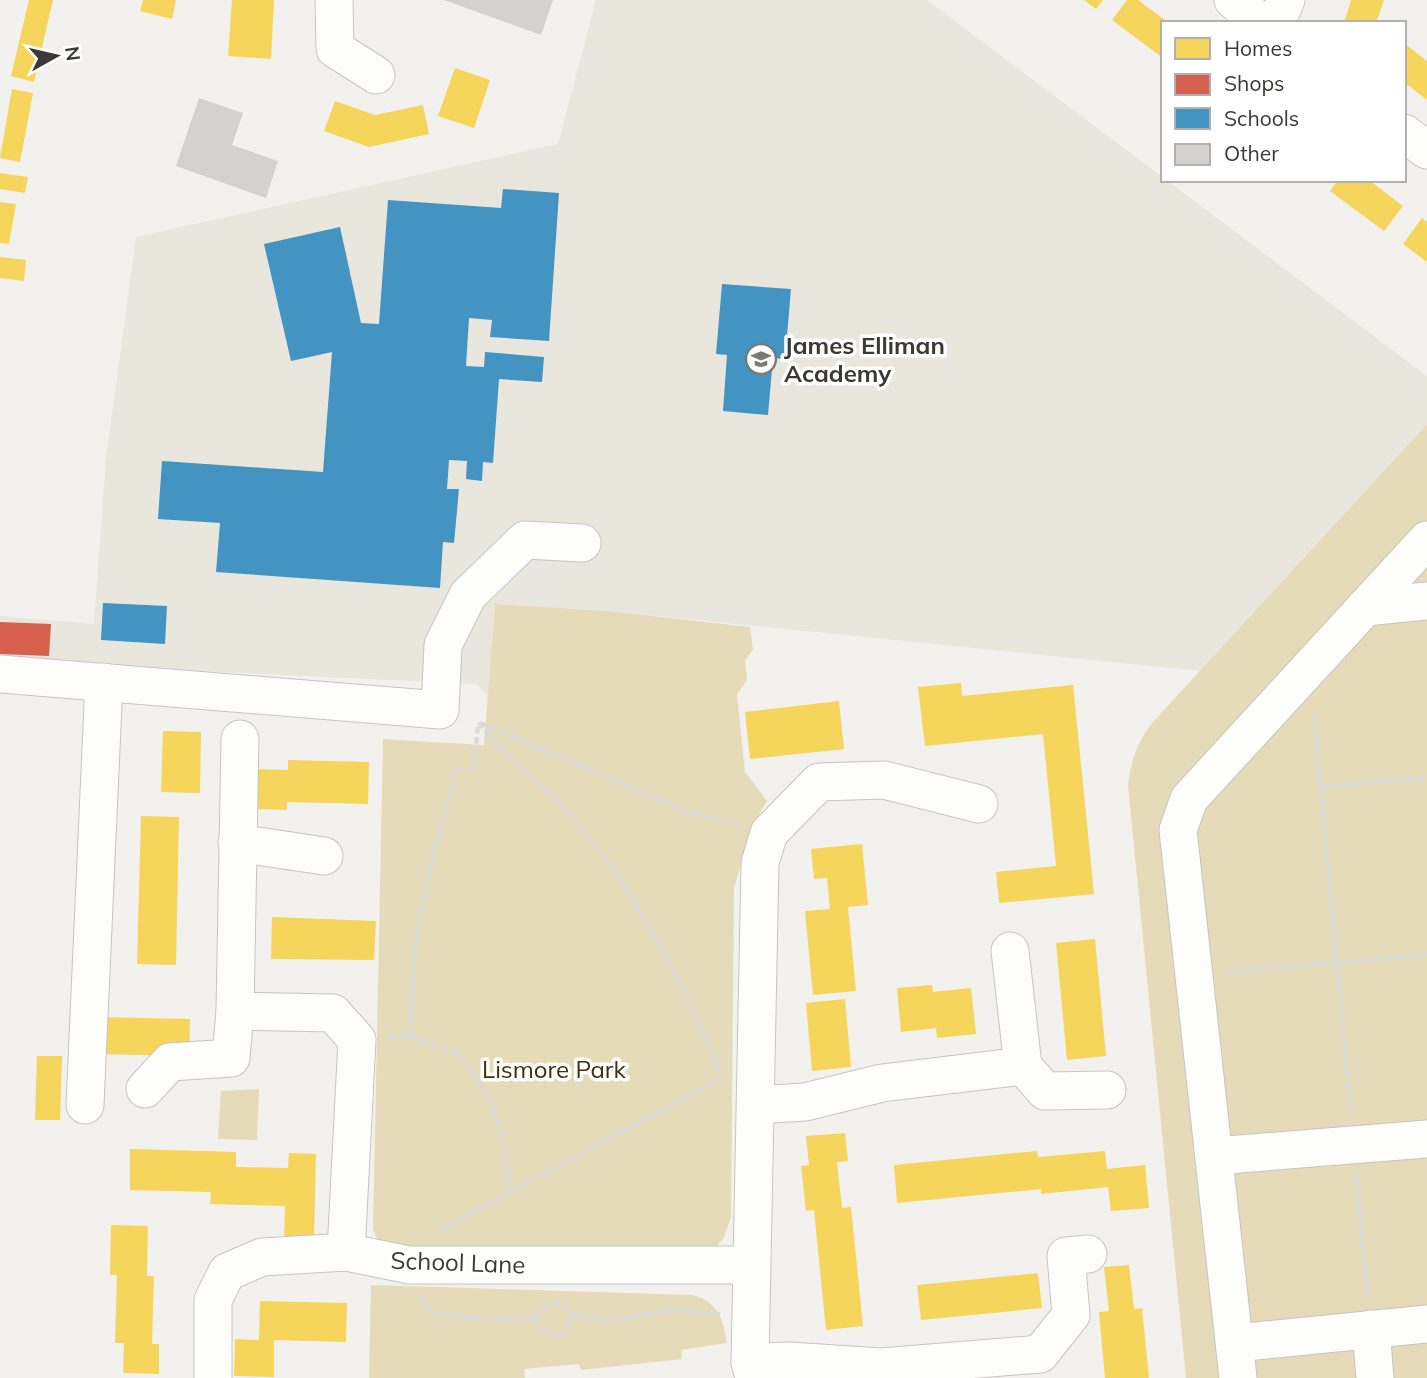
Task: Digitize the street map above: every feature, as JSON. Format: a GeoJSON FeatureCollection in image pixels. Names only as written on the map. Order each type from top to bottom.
{"type":"FeatureCollection","features":[{"type":"Feature","properties":{"kind":"street"},"geometry":{"type":"LineString","coordinates":[[334,0],[335,49],[376,75]]}},
{"type":"Feature","properties":{"kind":"street"},"geometry":{"type":"LineString","coordinates":[[1233,0],[1259,21]]}},
{"type":"Feature","properties":{"kind":"street"},"geometry":{"type":"LineString","coordinates":[[1277,21],[1286,0]]}},
{"type":"Feature","properties":{"kind":"street"},"geometry":{"type":"LineString","coordinates":[[1406,134],[1427,150]]}},
{"type":"Feature","properties":{"kind":"street"},"geometry":{"type":"LineString","coordinates":[[0,674],[440,710],[443,645],[468,595],[524,540],[582,543]]}},
{"type":"Feature","properties":{"kind":"street"},"geometry":{"type":"LineString","coordinates":[[1427,540],[1189,799],[1178,830],[1237,1361],[1371,1329],[1427,1324]]}},
{"type":"Feature","properties":{"kind":"street"},"geometry":{"type":"LineString","coordinates":[[1365,607],[1427,601]]}},
{"type":"Feature","properties":{"kind":"street"},"geometry":{"type":"LineString","coordinates":[[85,1105],[104,682]]}},
{"type":"Feature","properties":{"kind":"street"},"geometry":{"type":"LineString","coordinates":[[145,1089],[170,1062],[231,1058],[235,1011],[240,739]]}},
{"type":"Feature","properties":{"kind":"street"},"geometry":{"type":"LineString","coordinates":[[979,804],[884,780],[819,782],[769,833],[760,863],[739,1071],[756,1104],[750,1265],[752,1370],[789,1361],[881,1367],[1047,1366],[1070,1315],[1066,1256],[1088,1254]]}},
{"type":"Feature","properties":{"kind":"street"},"geometry":{"type":"LineString","coordinates":[[237,843],[324,856]]}},
{"type":"Feature","properties":{"kind":"street"},"geometry":{"type":"LineString","coordinates":[[1010,951],[1023,1066],[1045,1091],[1107,1090]]}},
{"type":"Feature","properties":{"kind":"street"},"geometry":{"type":"LineString","coordinates":[[235,1011],[332,1013],[357,1040],[346,1252]]}},
{"type":"Feature","properties":{"kind":"street"},"geometry":{"type":"LineString","coordinates":[[756,1104],[805,1102],[882,1083],[1023,1066]]}},
{"type":"Feature","properties":{"kind":"street"},"geometry":{"type":"LineString","coordinates":[[1214,1156],[1427,1139]]}},
{"type":"Feature","properties":{"kind":"street","name":"School Lane"},"geometry":{"type":"LineString","coordinates":[[214,1378],[214,1300],[227,1272],[262,1257],[346,1252],[409,1265],[750,1265]]}},
{"type":"Feature","properties":{"kind":"street"},"geometry":{"type":"LineString","coordinates":[[1371,1329],[1375,1378]]}},
{"type":"Feature","properties":{"kind":"path"},"geometry":{"type":"LineString","coordinates":[[1306,672],[1312,699],[1322,787],[1371,1329]]}},
{"type":"Feature","properties":{"kind":"path"},"geometry":{"type":"LineString","coordinates":[[440,710],[463,721],[479,722],[688,812],[769,833]]}},
{"type":"Feature","properties":{"kind":"path"},"geometry":{"type":"LineString","coordinates":[[410,1036],[415,944],[433,855],[456,769],[474,769],[479,722]]}},
{"type":"Feature","properties":{"kind":"path"},"geometry":{"type":"LineString","coordinates":[[479,722],[491,741],[575,819],[641,909],[684,988],[739,1071],[510,1190],[416,1244],[409,1265],[413,1291],[434,1314],[490,1320],[534,1319]]}},
{"type":"Feature","properties":{"kind":"path"},"geometry":{"type":"LineString","coordinates":[[1322,787],[1427,777]]}},
{"type":"Feature","properties":{"kind":"path"},"geometry":{"type":"LineString","coordinates":[[1194,975],[1427,955]]}},
{"type":"Feature","properties":{"kind":"path"},"geometry":{"type":"LineString","coordinates":[[357,1040],[410,1036],[461,1056],[481,1086],[500,1125],[510,1190]]}},
{"type":"Feature","properties":{"kind":"path"},"geometry":{"type":"LineString","coordinates":[[534,1319],[542,1309],[552,1303],[564,1305],[572,1315],[614,1321],[671,1310],[750,1319]]}},
{"type":"Feature","properties":{"kind":"path"},"geometry":{"type":"LineString","coordinates":[[534,1319],[541,1330],[557,1336],[567,1331],[572,1315]]}},
{"type":"Feature","properties":{"kind":"shaded area","name":"James Elliman Academy"},"geometry":{"type":"Polygon","coordinates":[[[596,0],[927,0],[1161,176],[1161,182],[1169,182],[1427,376],[1427,424],[1200,671],[608,611],[495,604],[489,697],[476,684],[0,662],[0,616],[94,624],[106,458],[136,237],[558,144],[596,0]]]}},
{"type":"Feature","properties":{"kind":"green space"},"geometry":{"type":"Polygon","coordinates":[[[1427,424],[1427,1378],[1186,1378],[1128,785],[1131,768],[1142,738],[1152,723],[1427,424]]]}},
{"type":"Feature","properties":{"kind":"green space","name":"Lismore Park"},"geometry":{"type":"Polygon","coordinates":[[[495,604],[608,611],[750,627],[753,650],[745,660],[747,680],[737,694],[745,772],[767,801],[751,829],[734,888],[731,1217],[724,1237],[713,1251],[392,1249],[378,1240],[373,1230],[383,739],[484,745],[495,604]]]}},
{"type":"Feature","properties":{"kind":"green space"},"geometry":{"type":"Polygon","coordinates":[[[259,1089],[257,1140],[218,1139],[221,1091],[259,1089]]]}},
{"type":"Feature","properties":{"kind":"green space"},"geometry":{"type":"Polygon","coordinates":[[[371,1285],[693,1295],[714,1307],[724,1326],[727,1343],[681,1350],[682,1359],[581,1370],[579,1364],[524,1369],[525,1378],[369,1378],[371,1285]]]}},
{"type":"Feature","properties":{"kind":"building: Homes"},"geometry":{"type":"Polygon","coordinates":[[[29,0],[53,0],[34,82],[11,76],[29,0]]]}},
{"type":"Feature","properties":{"kind":"building: Homes"},"geometry":{"type":"Polygon","coordinates":[[[143,0],[176,0],[172,19],[140,11],[143,0]]]}},
{"type":"Feature","properties":{"kind":"building: Homes"},"geometry":{"type":"Polygon","coordinates":[[[232,0],[274,0],[271,59],[228,56],[232,0]]]}},
{"type":"Feature","properties":{"kind":"building: Homes"},"geometry":{"type":"Polygon","coordinates":[[[1084,0],[1103,0],[1096,9],[1084,0]]]}},
{"type":"Feature","properties":{"kind":"building: Homes"},"geometry":{"type":"Polygon","coordinates":[[[1127,0],[1138,0],[1166,21],[1161,21],[1161,57],[1112,20],[1127,0]]]}},
{"type":"Feature","properties":{"kind":"building: Homes"},"geometry":{"type":"Polygon","coordinates":[[[1351,0],[1384,0],[1377,21],[1345,21],[1351,0]]]}},
{"type":"Feature","properties":{"kind":"building: Homes"},"geometry":{"type":"Polygon","coordinates":[[[1406,45],[1427,61],[1427,100],[1406,84],[1406,45]]]}},
{"type":"Feature","properties":{"kind":"building: Homes"},"geometry":{"type":"Polygon","coordinates":[[[455,68],[490,80],[474,128],[438,116],[455,68]]]}},
{"type":"Feature","properties":{"kind":"building: Homes"},"geometry":{"type":"Polygon","coordinates":[[[12,89],[33,93],[20,162],[0,158],[12,89]]]}},
{"type":"Feature","properties":{"kind":"building: Homes"},"geometry":{"type":"Polygon","coordinates":[[[335,101],[375,115],[423,105],[429,134],[369,147],[324,131],[335,101]]]}},
{"type":"Feature","properties":{"kind":"building: Homes"},"geometry":{"type":"Polygon","coordinates":[[[0,173],[28,177],[25,193],[0,189],[0,173]]]}},
{"type":"Feature","properties":{"kind":"building: Homes"},"geometry":{"type":"Polygon","coordinates":[[[1337,182],[1372,182],[1403,206],[1384,231],[1330,191],[1337,182]]]}},
{"type":"Feature","properties":{"kind":"building: Homes"},"geometry":{"type":"Polygon","coordinates":[[[0,202],[16,204],[9,244],[0,243],[0,202]]]}},
{"type":"Feature","properties":{"kind":"building: Homes"},"geometry":{"type":"Polygon","coordinates":[[[1422,218],[1427,222],[1427,262],[1403,244],[1422,218]]]}},
{"type":"Feature","properties":{"kind":"building: Homes"},"geometry":{"type":"Polygon","coordinates":[[[0,257],[26,260],[24,281],[0,278],[0,257]]]}},
{"type":"Feature","properties":{"kind":"building: Homes"},"geometry":{"type":"Polygon","coordinates":[[[961,683],[962,696],[1073,685],[1094,894],[999,903],[996,872],[1056,866],[1043,734],[925,746],[918,687],[961,683]]]}},
{"type":"Feature","properties":{"kind":"building: Homes"},"geometry":{"type":"Polygon","coordinates":[[[839,701],[844,749],[750,759],[745,712],[839,701]]]}},
{"type":"Feature","properties":{"kind":"building: Homes"},"geometry":{"type":"Polygon","coordinates":[[[163,731],[201,732],[200,793],[161,792],[163,731]]]}},
{"type":"Feature","properties":{"kind":"building: Homes"},"geometry":{"type":"Polygon","coordinates":[[[288,760],[369,762],[368,804],[287,802],[287,810],[253,809],[254,769],[288,770],[288,760]]]}},
{"type":"Feature","properties":{"kind":"building: Homes"},"geometry":{"type":"Polygon","coordinates":[[[141,816],[179,817],[176,965],[137,964],[141,816]]]}},
{"type":"Feature","properties":{"kind":"building: Homes"},"geometry":{"type":"Polygon","coordinates":[[[862,844],[868,905],[848,907],[856,991],[813,995],[805,911],[830,909],[827,878],[814,879],[811,849],[862,844]]]}},
{"type":"Feature","properties":{"kind":"building: Homes"},"geometry":{"type":"Polygon","coordinates":[[[272,917],[376,921],[374,960],[271,959],[272,917]]]}},
{"type":"Feature","properties":{"kind":"building: Homes"},"geometry":{"type":"Polygon","coordinates":[[[1095,939],[1106,1056],[1067,1060],[1056,943],[1095,939]]]}},
{"type":"Feature","properties":{"kind":"building: Homes"},"geometry":{"type":"Polygon","coordinates":[[[932,985],[933,992],[971,988],[976,1034],[937,1038],[936,1028],[901,1032],[897,988],[932,985]]]}},
{"type":"Feature","properties":{"kind":"building: Homes"},"geometry":{"type":"Polygon","coordinates":[[[845,999],[851,1067],[812,1071],[806,1003],[845,999]]]}},
{"type":"Feature","properties":{"kind":"building: Homes"},"geometry":{"type":"Polygon","coordinates":[[[96,1017],[190,1019],[189,1056],[95,1054],[96,1017]]]}},
{"type":"Feature","properties":{"kind":"building: Homes"},"geometry":{"type":"Polygon","coordinates":[[[37,1056],[62,1056],[60,1120],[35,1120],[37,1056]]]}},
{"type":"Feature","properties":{"kind":"building: Homes"},"geometry":{"type":"Polygon","coordinates":[[[845,1133],[848,1161],[837,1162],[842,1208],[851,1207],[863,1326],[826,1330],[814,1210],[806,1211],[801,1166],[809,1165],[806,1136],[845,1133]]]}},
{"type":"Feature","properties":{"kind":"building: Homes"},"geometry":{"type":"Polygon","coordinates":[[[130,1149],[236,1152],[236,1167],[288,1168],[289,1153],[316,1154],[314,1241],[284,1240],[285,1206],[210,1204],[211,1192],[130,1190],[130,1149]]]}},
{"type":"Feature","properties":{"kind":"building: Homes"},"geometry":{"type":"Polygon","coordinates":[[[1037,1151],[1038,1157],[1105,1151],[1107,1169],[1145,1165],[1149,1208],[1111,1211],[1108,1187],[1041,1194],[1041,1189],[897,1203],[894,1165],[1037,1151]]]}},
{"type":"Feature","properties":{"kind":"building: Homes"},"geometry":{"type":"Polygon","coordinates":[[[111,1225],[148,1226],[147,1276],[154,1276],[152,1344],[159,1344],[159,1374],[123,1373],[124,1343],[115,1343],[117,1275],[110,1275],[111,1225]]]}},
{"type":"Feature","properties":{"kind":"building: Homes"},"geometry":{"type":"Polygon","coordinates":[[[1129,1265],[1134,1309],[1142,1308],[1149,1378],[1105,1378],[1099,1312],[1109,1311],[1104,1267],[1129,1265]]]}},
{"type":"Feature","properties":{"kind":"building: Homes"},"geometry":{"type":"Polygon","coordinates":[[[1038,1273],[1042,1308],[921,1320],[917,1285],[1038,1273]]]}},
{"type":"Feature","properties":{"kind":"building: Homes"},"geometry":{"type":"Polygon","coordinates":[[[260,1301],[347,1303],[346,1342],[274,1340],[274,1377],[234,1376],[235,1339],[259,1340],[260,1301]]]}},
{"type":"Feature","properties":{"kind":"building: Shops"},"geometry":{"type":"Polygon","coordinates":[[[0,622],[51,624],[49,656],[0,654],[0,622]]]}},
{"type":"Feature","properties":{"kind":"building: Schools"},"geometry":{"type":"Polygon","coordinates":[[[503,189],[559,193],[549,341],[490,337],[492,320],[469,318],[466,366],[484,367],[485,352],[544,357],[542,382],[499,379],[493,463],[483,462],[482,481],[466,479],[467,461],[449,460],[447,489],[459,489],[454,543],[443,542],[440,588],[216,572],[220,523],[158,519],[162,461],[323,472],[332,352],[291,361],[264,244],[340,227],[361,323],[379,324],[388,200],[501,208],[503,189]]]}},
{"type":"Feature","properties":{"kind":"building: Schools"},"geometry":{"type":"Polygon","coordinates":[[[722,284],[791,289],[785,359],[773,358],[768,415],[723,411],[727,355],[716,354],[722,284]]]}},
{"type":"Feature","properties":{"kind":"building: Schools"},"geometry":{"type":"Polygon","coordinates":[[[103,603],[167,606],[165,644],[101,640],[103,603]]]}},
{"type":"Feature","properties":{"kind":"building: Other"},"geometry":{"type":"Polygon","coordinates":[[[444,0],[553,0],[541,35],[444,0]]]}},
{"type":"Feature","properties":{"kind":"building: Other"},"geometry":{"type":"Polygon","coordinates":[[[199,98],[243,113],[232,145],[278,161],[266,198],[176,166],[199,98]]]}},
{"type":"Feature","properties":{"kind":"place","name":"James Elliman Academy"},"geometry":{"type":"Point","coordinates":[761,359]}}]}
